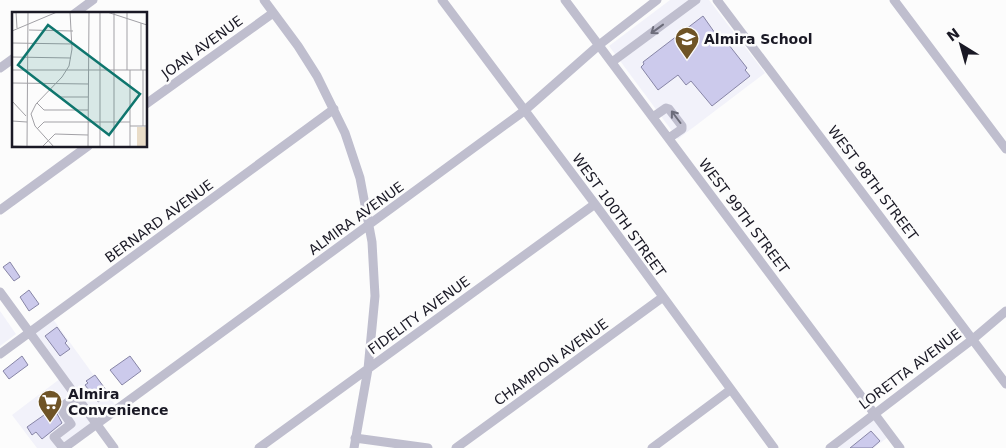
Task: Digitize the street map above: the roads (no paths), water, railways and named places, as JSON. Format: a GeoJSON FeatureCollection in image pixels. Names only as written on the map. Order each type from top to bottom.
{"type":"FeatureCollection","features":[{"type":"Feature","properties":{"kind":"street"},"geometry":{"type":"LineString","coordinates":[[77,12],[93,0]]}},
{"type":"Feature","properties":{"kind":"street"},"geometry":{"type":"LineString","coordinates":[[264,0],[298,46],[334,109],[345,133],[360,178],[374,263],[375,296],[368,369],[354,448]]}},
{"type":"Feature","properties":{"kind":"street","name":"WEST 100TH STREET"},"geometry":{"type":"LineString","coordinates":[[442,0],[774,448]]}},
{"type":"Feature","properties":{"kind":"street","name":"WEST 99TH STREET"},"geometry":{"type":"LineString","coordinates":[[565,0],[900,448]]}},
{"type":"Feature","properties":{"kind":"street","name":"ALMIRA AVENUE"},"geometry":{"type":"LineString","coordinates":[[63,448],[524,111],[599,45],[657,0]]}},
{"type":"Feature","properties":{"kind":"street"},"geometry":{"type":"LineString","coordinates":[[612,62],[696,0]]}},
{"type":"Feature","properties":{"kind":"street","name":"WEST 98TH STREET"},"geometry":{"type":"LineString","coordinates":[[716,0],[1006,384]]}},
{"type":"Feature","properties":{"kind":"street"},"geometry":{"type":"LineString","coordinates":[[894,0],[1006,149]]}},
{"type":"Feature","properties":{"kind":"street","name":"JOAN AVENUE"},"geometry":{"type":"LineString","coordinates":[[148,103],[273,12]]}},
{"type":"Feature","properties":{"kind":"street"},"geometry":{"type":"LineString","coordinates":[[0,68],[12,59]]}},
{"type":"Feature","properties":{"kind":"street"},"geometry":{"type":"LineString","coordinates":[[653,117],[666,108],[669,108],[674,114],[682,129],[669,138]]}},
{"type":"Feature","properties":{"kind":"street","name":"BERNARD AVENUE"},"geometry":{"type":"LineString","coordinates":[[0,354],[334,109]]}},
{"type":"Feature","properties":{"kind":"street"},"geometry":{"type":"LineString","coordinates":[[0,210],[85,148]]}},
{"type":"Feature","properties":{"kind":"street","name":"FIDELITY AVENUE"},"geometry":{"type":"LineString","coordinates":[[259,448],[594,204]]}},
{"type":"Feature","properties":{"kind":"street"},"geometry":{"type":"LineString","coordinates":[[0,292],[114,448]]}},
{"type":"Feature","properties":{"kind":"street","name":"CHAMPION AVENUE"},"geometry":{"type":"LineString","coordinates":[[456,448],[663,297]]}},
{"type":"Feature","properties":{"kind":"street","name":"LORETTA AVENUE"},"geometry":{"type":"LineString","coordinates":[[830,448],[973,339],[1006,311]]}},
{"type":"Feature","properties":{"kind":"street"},"geometry":{"type":"LineString","coordinates":[[652,448],[730,390]]}},
{"type":"Feature","properties":{"kind":"street"},"geometry":{"type":"LineString","coordinates":[[63,448],[54,437],[71,424],[60,408],[76,396]]}},
{"type":"Feature","properties":{"kind":"street"},"geometry":{"type":"LineString","coordinates":[[355,438],[428,448]]}},
{"type":"Feature","properties":{"kind":"place","name":"Almira School"},"geometry":{"type":"Point","coordinates":[687,60]}},
{"type":"Feature","properties":{"kind":"place","name":"Almira Convenience"},"geometry":{"type":"Point","coordinates":[50,423]}}]}
